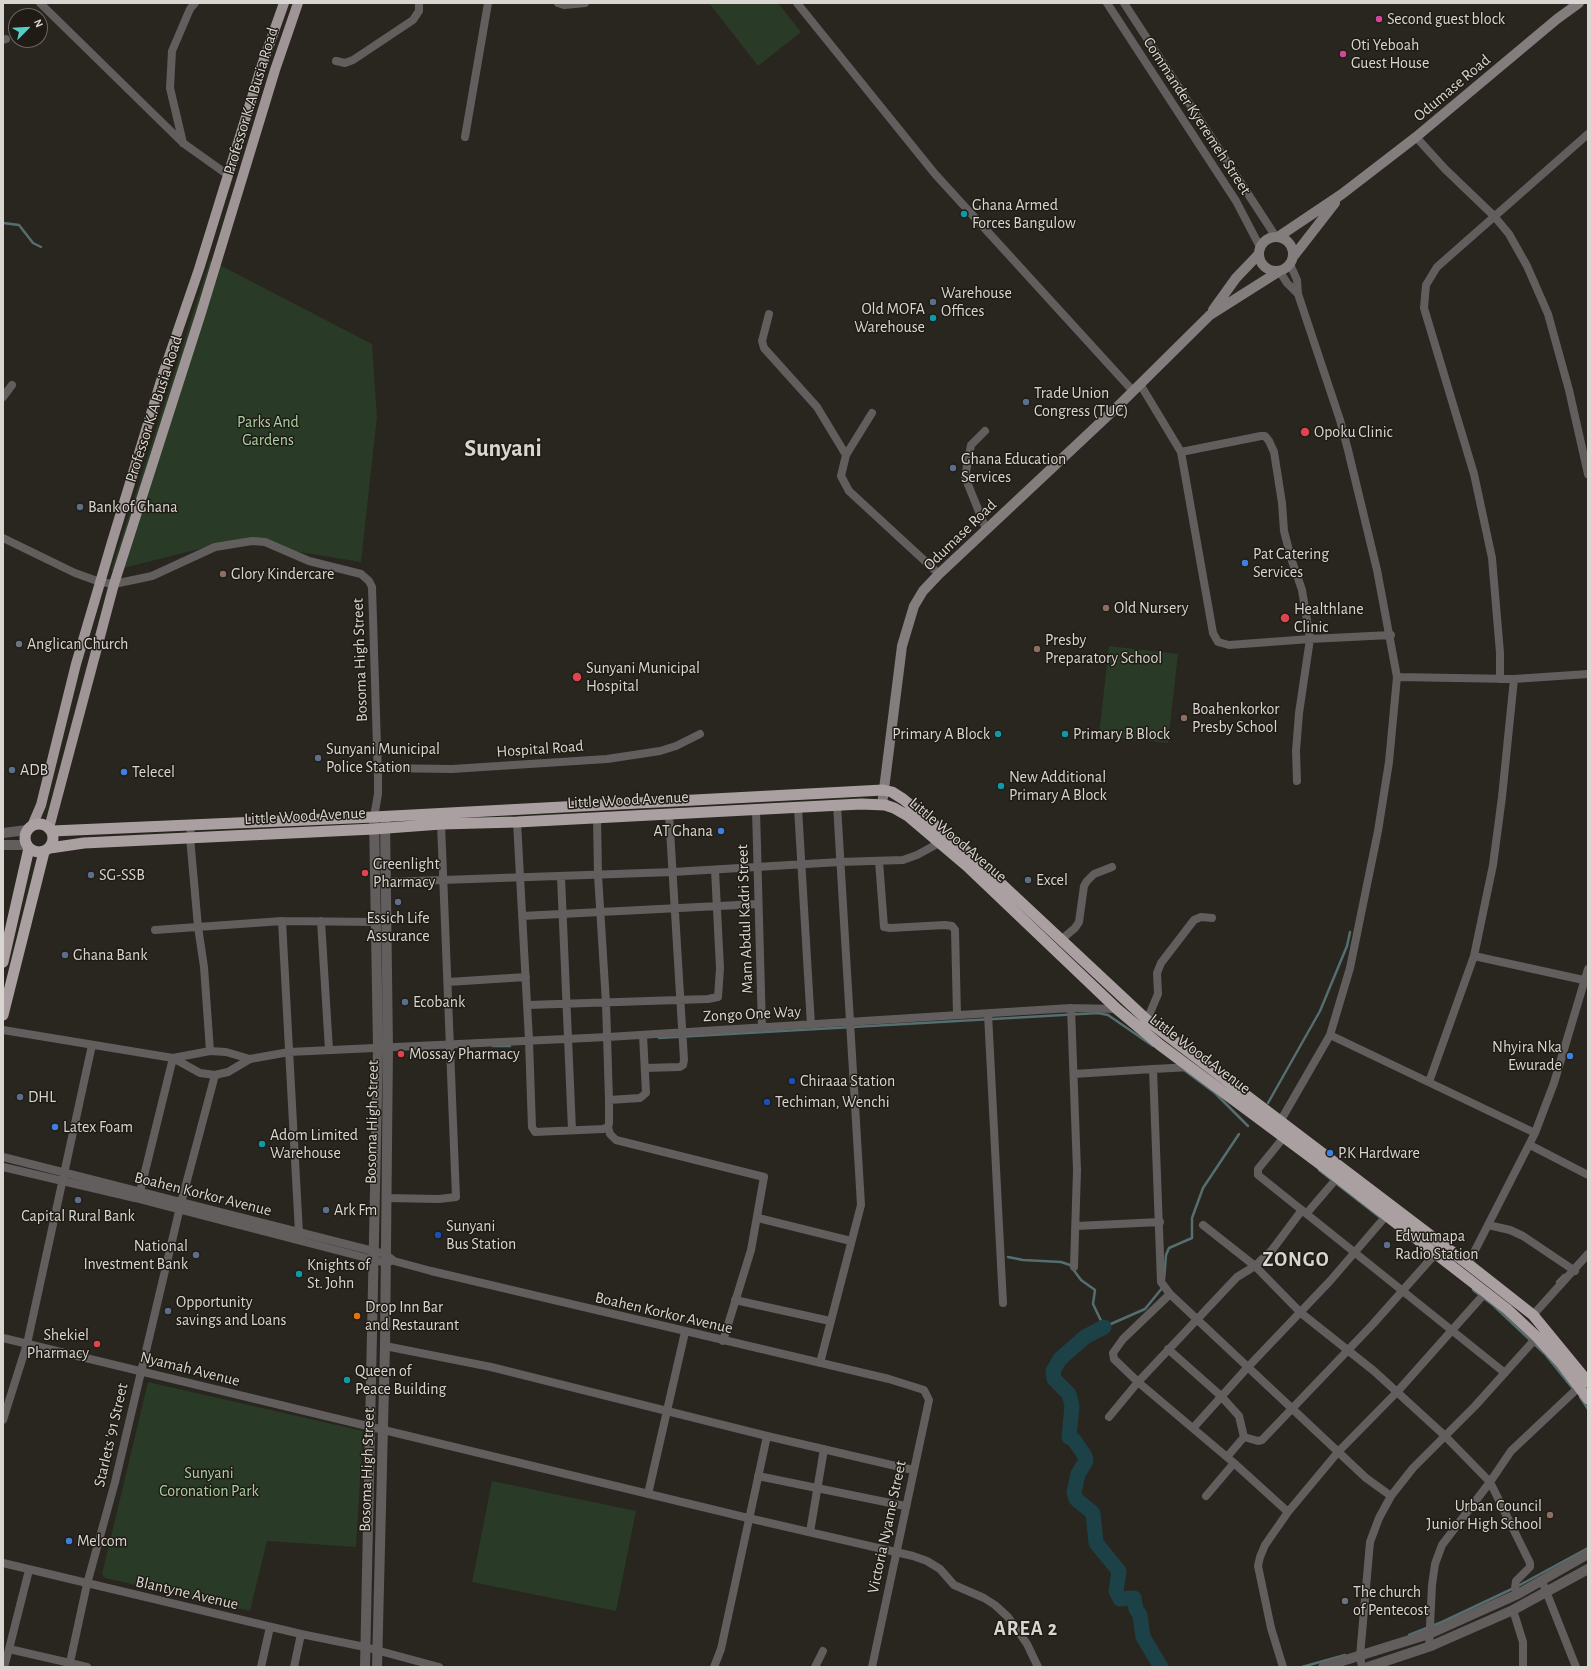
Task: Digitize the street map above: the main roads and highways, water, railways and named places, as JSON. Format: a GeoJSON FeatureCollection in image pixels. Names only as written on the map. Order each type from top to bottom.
{"type":"FeatureCollection","features":[{"type":"Feature","properties":{"kind":"highway","name":"Little Wood Avenue"},"geometry":{"type":"LineString","coordinates":[[50,830],[379,816],[883,790],[892,792],[903,799],[963,848],[1147,1020],[1281,1120],[1533,1315],[1584,1384],[1588,1399]]}},
{"type":"Feature","properties":{"kind":"highway","name":"Little Wood Avenue"},"geometry":{"type":"LineString","coordinates":[[47,850],[84,843],[441,824],[517,822],[882,804],[894,808],[908,816],[940,843],[1027,921],[1118,1009],[1160,1045],[1486,1292],[1537,1337],[1584,1384]]}},
{"type":"Feature","properties":{"kind":"highway"},"geometry":{"type":"LineString","coordinates":[[562,806],[562,819]]}},
{"type":"Feature","properties":{"kind":"highway"},"geometry":{"type":"LineString","coordinates":[[535,807],[535,821]]}},
{"type":"Feature","properties":{"kind":"highway"},"geometry":{"type":"LineString","coordinates":[[3,962],[28,847],[25,838],[30,828],[39,824],[50,830],[54,840],[47,850],[3,1016]]}},
{"type":"Feature","properties":{"kind":"highway"},"geometry":{"type":"LineString","coordinates":[[28,847],[36,852],[47,850]]}},
{"type":"Feature","properties":{"kind":"main road","name":"Professor K.A Busia Road"},"geometry":{"type":"LineString","coordinates":[[50,830],[114,584],[205,298],[275,70],[298,3]]}},
{"type":"Feature","properties":{"kind":"main road","name":"Odumase Road"},"geometry":{"type":"LineString","coordinates":[[1277,237],[1342,194],[1416,137],[1557,19],[1579,3]]}},
{"type":"Feature","properties":{"kind":"main road","name":"Professor K.A Busia Road"},"geometry":{"type":"LineString","coordinates":[[30,828],[41,805],[76,664],[164,371],[199,269],[281,5]]}},
{"type":"Feature","properties":{"kind":"main road","name":"Odumase Road"},"geometry":{"type":"LineString","coordinates":[[1292,260],[1342,194]]}},
{"type":"Feature","properties":{"kind":"main road"},"geometry":{"type":"LineString","coordinates":[[1277,237],[1284,239],[1292,250],[1292,260],[1279,272],[1267,270],[1259,261],[1259,251],[1266,240],[1277,237]]}},
{"type":"Feature","properties":{"kind":"main road","name":"Odumase Road"},"geometry":{"type":"LineString","coordinates":[[882,804],[897,675],[907,625],[914,606],[924,591],[986,529],[1137,387],[1210,314],[1228,288],[1259,251]]}},
{"type":"Feature","properties":{"kind":"main road","name":"Odumase Road"},"geometry":{"type":"LineString","coordinates":[[1210,314],[1279,272]]}},
{"type":"Feature","properties":{"kind":"waterway"},"geometry":{"type":"LineString","coordinates":[[3,223],[19,225],[33,243],[41,247]]}},
{"type":"Feature","properties":{"kind":"waterway"},"geometry":{"type":"LineString","coordinates":[[1268,1103],[1320,1011],[1347,946],[1350,932]]}},
{"type":"Feature","properties":{"kind":"waterway"},"geometry":{"type":"LineString","coordinates":[[659,1038],[1098,1013],[1108,1015],[1153,1046]]}},
{"type":"Feature","properties":{"kind":"waterway"},"geometry":{"type":"LineString","coordinates":[[493,1046],[510,1046]]}},
{"type":"Feature","properties":{"kind":"waterway"},"geometry":{"type":"LineString","coordinates":[[1184,1070],[1215,1093],[1248,1126]]}},
{"type":"Feature","properties":{"kind":"waterway"},"geometry":{"type":"LineString","coordinates":[[1164,1280],[1166,1255],[1169,1248],[1192,1238],[1192,1218],[1203,1188],[1239,1134]]}},
{"type":"Feature","properties":{"kind":"waterway"},"geometry":{"type":"LineString","coordinates":[[1319,1170],[1382,1219]]}},
{"type":"Feature","properties":{"kind":"waterway"},"geometry":{"type":"LineString","coordinates":[[1008,1257],[1023,1260],[1061,1262],[1070,1265],[1081,1280],[1095,1290],[1093,1304],[1104,1327],[1145,1309],[1163,1287]]}},
{"type":"Feature","properties":{"kind":"waterway"},"geometry":{"type":"LineString","coordinates":[[1557,1282],[1564,1275]]}},
{"type":"Feature","properties":{"kind":"waterway"},"geometry":{"type":"LineString","coordinates":[[1473,1290],[1493,1305],[1545,1354],[1574,1390]]}},
{"type":"Feature","properties":{"kind":"waterway"},"geometry":{"type":"LineString","coordinates":[[1104,1327],[1085,1337],[1060,1359],[1053,1371],[1054,1379],[1069,1394],[1072,1406],[1069,1437],[1074,1440],[1085,1456],[1086,1461],[1078,1474],[1074,1492],[1076,1499],[1093,1513],[1096,1543],[1119,1571],[1116,1591],[1120,1599],[1134,1598],[1136,1609],[1140,1615],[1143,1637],[1161,1667]]}},
{"type":"Feature","properties":{"kind":"waterway"},"geometry":{"type":"LineString","coordinates":[[1580,1397],[1588,1409]]}},
{"type":"Feature","properties":{"kind":"waterway"},"geometry":{"type":"LineString","coordinates":[[1518,1586],[1588,1548]]}},
{"type":"Feature","properties":{"kind":"waterway"},"geometry":{"type":"LineString","coordinates":[[1409,1635],[1442,1622],[1514,1588]]}},
{"type":"Feature","properties":{"kind":"waterway"},"geometry":{"type":"LineString","coordinates":[[1302,1667],[1345,1655]]}},
{"type":"Feature","properties":{"kind":"place","name":"Second guest block"},"geometry":{"type":"Point","coordinates":[1379,19]}},
{"type":"Feature","properties":{"kind":"place","name":"Oti Yeboah Guest House"},"geometry":{"type":"Point","coordinates":[1343,54]}},
{"type":"Feature","properties":{"kind":"place","name":"Ghana Armed Forces Bangulow"},"geometry":{"type":"Point","coordinates":[964,214]}},
{"type":"Feature","properties":{"kind":"place","name":"Warehouse Offices"},"geometry":{"type":"Point","coordinates":[933,302]}},
{"type":"Feature","properties":{"kind":"place","name":"Old MOFA Warehouse"},"geometry":{"type":"Point","coordinates":[933,318]}},
{"type":"Feature","properties":{"kind":"place","name":"Trade Union Congress (TUC)"},"geometry":{"type":"Point","coordinates":[1026,402]}},
{"type":"Feature","properties":{"kind":"place","name":"Opoku Clinic"},"geometry":{"type":"Point","coordinates":[1305,432]}},
{"type":"Feature","properties":{"kind":"place","name":"Ghana Education Services"},"geometry":{"type":"Point","coordinates":[953,468]}},
{"type":"Feature","properties":{"kind":"place","name":"Bank of Ghana"},"geometry":{"type":"Point","coordinates":[80,507]}},
{"type":"Feature","properties":{"kind":"place","name":"Pat Catering Services"},"geometry":{"type":"Point","coordinates":[1245,563]}},
{"type":"Feature","properties":{"kind":"place","name":"Glory Kindercare"},"geometry":{"type":"Point","coordinates":[223,574]}},
{"type":"Feature","properties":{"kind":"place","name":"Old Nursery"},"geometry":{"type":"Point","coordinates":[1106,608]}},
{"type":"Feature","properties":{"kind":"place","name":"Healthlane Clinic"},"geometry":{"type":"Point","coordinates":[1285,618]}},
{"type":"Feature","properties":{"kind":"place","name":"Anglican Church"},"geometry":{"type":"Point","coordinates":[19,644]}},
{"type":"Feature","properties":{"kind":"place","name":"Presby Preparatory School"},"geometry":{"type":"Point","coordinates":[1037,649]}},
{"type":"Feature","properties":{"kind":"place","name":"Sunyani Municipal Hospital"},"geometry":{"type":"Point","coordinates":[577,677]}},
{"type":"Feature","properties":{"kind":"place","name":"Boahenkorkor Presby School"},"geometry":{"type":"Point","coordinates":[1184,718]}},
{"type":"Feature","properties":{"kind":"place","name":"Primary A Block"},"geometry":{"type":"Point","coordinates":[998,734]}},
{"type":"Feature","properties":{"kind":"place","name":"Primary B Block"},"geometry":{"type":"Point","coordinates":[1065,734]}},
{"type":"Feature","properties":{"kind":"place","name":"Sunyani Municipal Police Station"},"geometry":{"type":"Point","coordinates":[318,758]}},
{"type":"Feature","properties":{"kind":"place","name":"ADB"},"geometry":{"type":"Point","coordinates":[12,770]}},
{"type":"Feature","properties":{"kind":"place","name":"Telecel"},"geometry":{"type":"Point","coordinates":[124,772]}},
{"type":"Feature","properties":{"kind":"place","name":"New Additional Primary A Block"},"geometry":{"type":"Point","coordinates":[1001,786]}},
{"type":"Feature","properties":{"kind":"place","name":"AT Ghana"},"geometry":{"type":"Point","coordinates":[721,831]}},
{"type":"Feature","properties":{"kind":"place","name":"Greenlight Pharmacy"},"geometry":{"type":"Point","coordinates":[365,873]}},
{"type":"Feature","properties":{"kind":"place","name":"SG-SSB"},"geometry":{"type":"Point","coordinates":[91,875]}},
{"type":"Feature","properties":{"kind":"place","name":"Excel"},"geometry":{"type":"Point","coordinates":[1028,880]}},
{"type":"Feature","properties":{"kind":"place","name":"Essich Life Assurance"},"geometry":{"type":"Point","coordinates":[398,902]}},
{"type":"Feature","properties":{"kind":"place","name":"Ghana Bank"},"geometry":{"type":"Point","coordinates":[65,955]}},
{"type":"Feature","properties":{"kind":"place","name":"Ecobank"},"geometry":{"type":"Point","coordinates":[405,1002]}},
{"type":"Feature","properties":{"kind":"place","name":"Mossay Pharmacy"},"geometry":{"type":"Point","coordinates":[401,1054]}},
{"type":"Feature","properties":{"kind":"place","name":"Nhyira Nka Ewurade"},"geometry":{"type":"Point","coordinates":[1570,1056]}},
{"type":"Feature","properties":{"kind":"place","name":"Chiraaa Station"},"geometry":{"type":"Point","coordinates":[792,1081]}},
{"type":"Feature","properties":{"kind":"place","name":"DHL"},"geometry":{"type":"Point","coordinates":[20,1097]}},
{"type":"Feature","properties":{"kind":"place","name":"Techiman, Wenchi"},"geometry":{"type":"Point","coordinates":[767,1102]}},
{"type":"Feature","properties":{"kind":"place","name":"Latex Foam"},"geometry":{"type":"Point","coordinates":[55,1127]}},
{"type":"Feature","properties":{"kind":"place","name":"Adom Limited Warehouse"},"geometry":{"type":"Point","coordinates":[262,1144]}},
{"type":"Feature","properties":{"kind":"place","name":"P.K Hardware"},"geometry":{"type":"Point","coordinates":[1330,1153]}},
{"type":"Feature","properties":{"kind":"place","name":"Capital Rural Bank"},"geometry":{"type":"Point","coordinates":[78,1200]}},
{"type":"Feature","properties":{"kind":"place","name":"Ark Fm"},"geometry":{"type":"Point","coordinates":[326,1210]}},
{"type":"Feature","properties":{"kind":"place","name":"Sunyani Bus Station"},"geometry":{"type":"Point","coordinates":[438,1235]}},
{"type":"Feature","properties":{"kind":"place","name":"Edwumapa Radio Station"},"geometry":{"type":"Point","coordinates":[1387,1245]}},
{"type":"Feature","properties":{"kind":"place","name":"National Investment Bank"},"geometry":{"type":"Point","coordinates":[196,1255]}},
{"type":"Feature","properties":{"kind":"place","name":"Knights of St. John"},"geometry":{"type":"Point","coordinates":[299,1274]}},
{"type":"Feature","properties":{"kind":"place","name":"Opportunity savings and Loans"},"geometry":{"type":"Point","coordinates":[168,1311]}},
{"type":"Feature","properties":{"kind":"place","name":"Drop Inn Bar and Restaurant"},"geometry":{"type":"Point","coordinates":[357,1316]}},
{"type":"Feature","properties":{"kind":"place","name":"Shekiel Pharmacy"},"geometry":{"type":"Point","coordinates":[97,1344]}},
{"type":"Feature","properties":{"kind":"place","name":"Queen of Peace Building"},"geometry":{"type":"Point","coordinates":[347,1380]}},
{"type":"Feature","properties":{"kind":"place","name":"Urban Council Junior High School"},"geometry":{"type":"Point","coordinates":[1550,1515]}},
{"type":"Feature","properties":{"kind":"place","name":"Melcom"},"geometry":{"type":"Point","coordinates":[69,1541]}},
{"type":"Feature","properties":{"kind":"place","name":"The church of Pentecost"},"geometry":{"type":"Point","coordinates":[1345,1601]}},
{"type":"Feature","properties":{"kind":"district","name":"Sunyani"},"geometry":{"type":"Point","coordinates":[503,449]}},
{"type":"Feature","properties":{"kind":"district","name":"ZONGO"},"geometry":{"type":"Point","coordinates":[1296,1260]}},
{"type":"Feature","properties":{"kind":"district","name":"AREA 2"},"geometry":{"type":"Point","coordinates":[1026,1629]}},
{"type":"Feature","properties":{"kind":"park label","name":"Parks And Gardens"},"geometry":{"type":"Point","coordinates":[268,431]}},
{"type":"Feature","properties":{"kind":"park label","name":"Sunyani Coronation Park"},"geometry":{"type":"Point","coordinates":[209,1482]}}]}
